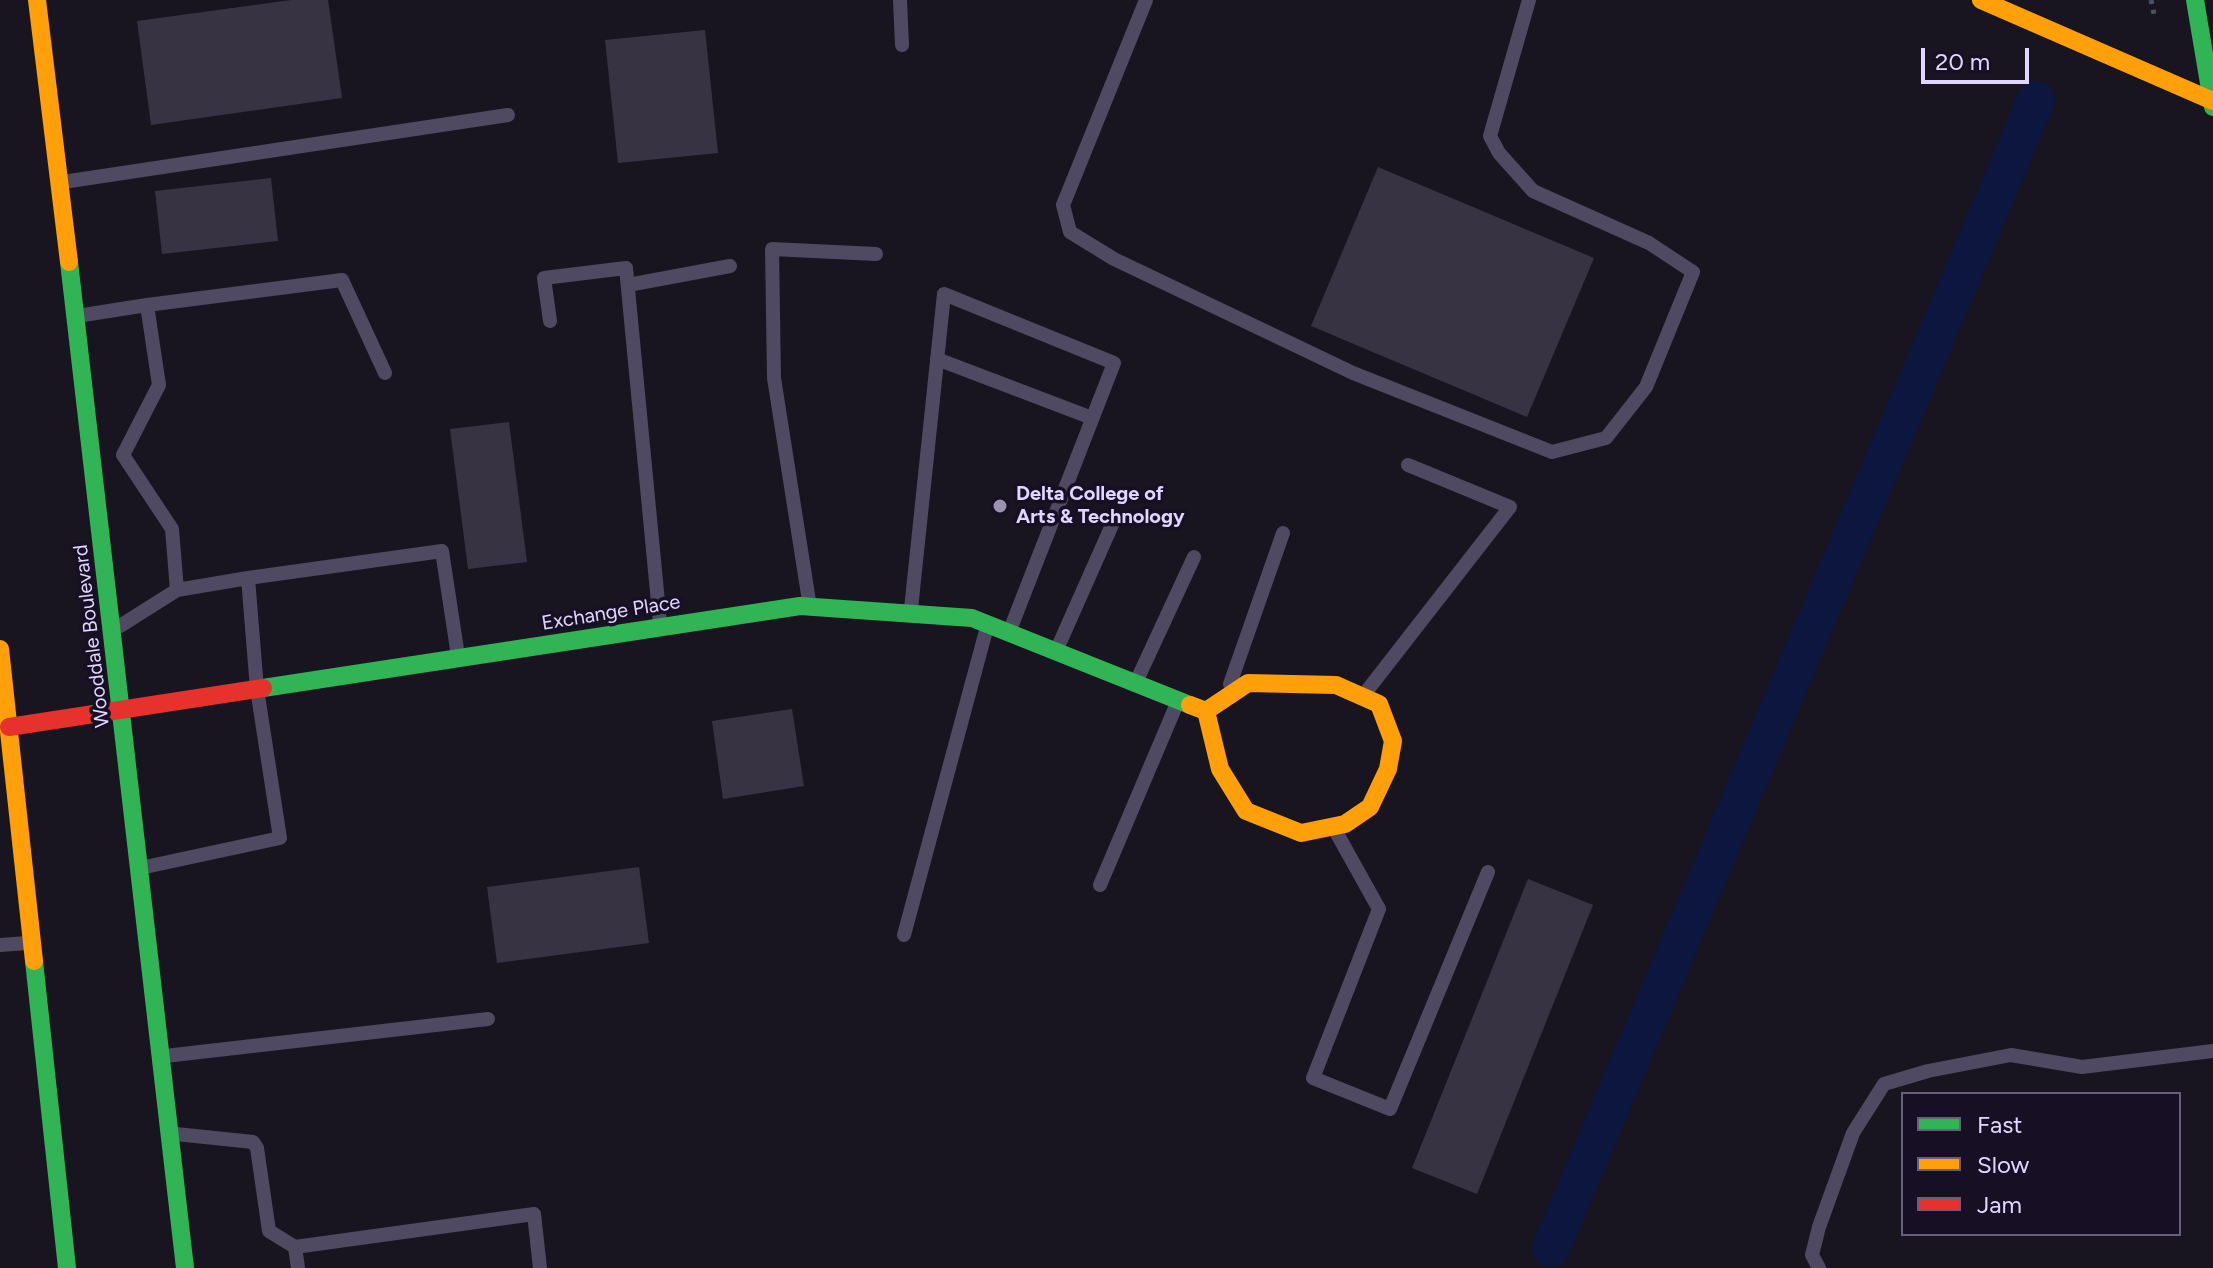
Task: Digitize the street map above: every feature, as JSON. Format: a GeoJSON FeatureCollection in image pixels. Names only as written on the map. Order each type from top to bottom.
{"type":"FeatureCollection","features":[{"type":"Feature","properties":{"kind":"street","name":"Wooddale Boulevard"},"geometry":{"type":"LineString","coordinates":[[37,0],[123,709],[185,1268]]}},
{"type":"Feature","properties":{"kind":"street"},"geometry":{"type":"LineString","coordinates":[[1981,0],[2213,103]]}},
{"type":"Feature","properties":{"kind":"street"},"geometry":{"type":"LineString","coordinates":[[2195,0],[2213,103]]}},
{"type":"Feature","properties":{"kind":"street","name":"Exchange Place"},"geometry":{"type":"LineString","coordinates":[[9,727],[810,606],[972,618],[1206,711]]}},
{"type":"Feature","properties":{"kind":"street"},"geometry":{"type":"LineString","coordinates":[[0,649],[2,691],[9,727],[8,804],[32,942],[67,1268]]}},
{"type":"Feature","properties":{"kind":"street"},"geometry":{"type":"LineString","coordinates":[[1248,683],[1336,685],[1362,697],[1379,704],[1393,741],[1388,769],[1370,807],[1345,824],[1301,833],[1246,811],[1220,769],[1206,711],[1248,683]]}},
{"type":"Feature","properties":{"kind":"lane"},"geometry":{"type":"LineString","coordinates":[[900,0],[902,45]]}},
{"type":"Feature","properties":{"kind":"lane"},"geometry":{"type":"LineString","coordinates":[[1146,0],[1063,205],[1070,232],[1114,259],[1353,373],[1552,452],[1606,438],[1646,387],[1693,272],[1649,243],[1533,191],[1499,153],[1490,136],[1529,0]]}},
{"type":"Feature","properties":{"kind":"lane"},"geometry":{"type":"LineString","coordinates":[[59,183],[508,115]]}},
{"type":"Feature","properties":{"kind":"lane"},"geometry":{"type":"LineString","coordinates":[[810,606],[774,378],[772,249],[876,254]]}},
{"type":"Feature","properties":{"kind":"lane"},"geometry":{"type":"LineString","coordinates":[[628,285],[730,266]]}},
{"type":"Feature","properties":{"kind":"lane"},"geometry":{"type":"LineString","coordinates":[[550,321],[544,278],[626,268],[661,627]]}},
{"type":"Feature","properties":{"kind":"lane"},"geometry":{"type":"LineString","coordinates":[[75,316],[342,280],[385,373]]}},
{"type":"Feature","properties":{"kind":"lane"},"geometry":{"type":"LineString","coordinates":[[910,614],[944,294],[1114,363],[1009,633]]}},
{"type":"Feature","properties":{"kind":"lane"},"geometry":{"type":"LineString","coordinates":[[123,455],[159,385],[147,305]]}},
{"type":"Feature","properties":{"kind":"lane"},"geometry":{"type":"LineString","coordinates":[[937,359],[1092,418]]}},
{"type":"Feature","properties":{"kind":"lane"},"geometry":{"type":"LineString","coordinates":[[92,455],[123,455]]}},
{"type":"Feature","properties":{"kind":"lane"},"geometry":{"type":"LineString","coordinates":[[123,455],[172,529],[177,590]]}},
{"type":"Feature","properties":{"kind":"lane"},"geometry":{"type":"LineString","coordinates":[[1362,697],[1510,507],[1408,465]]}},
{"type":"Feature","properties":{"kind":"lane"},"geometry":{"type":"LineString","coordinates":[[1056,651],[1112,525]]}},
{"type":"Feature","properties":{"kind":"lane"},"geometry":{"type":"LineString","coordinates":[[1225,698],[1283,533]]}},
{"type":"Feature","properties":{"kind":"lane"},"geometry":{"type":"LineString","coordinates":[[113,631],[177,590],[442,551],[458,658]]}},
{"type":"Feature","properties":{"kind":"lane"},"geometry":{"type":"LineString","coordinates":[[1135,683],[1194,557]]}},
{"type":"Feature","properties":{"kind":"lane"},"geometry":{"type":"LineString","coordinates":[[140,867],[280,838],[257,689],[248,578]]}},
{"type":"Feature","properties":{"kind":"lane"},"geometry":{"type":"LineString","coordinates":[[904,935],[988,624]]}},
{"type":"Feature","properties":{"kind":"lane"},"geometry":{"type":"LineString","coordinates":[[1100,885],[1178,700]]}},
{"type":"Feature","properties":{"kind":"lane"},"geometry":{"type":"LineString","coordinates":[[1332,826],[1379,909],[1313,1078],[1390,1109],[1488,872]]}},
{"type":"Feature","properties":{"kind":"lane"},"geometry":{"type":"LineString","coordinates":[[0,945],[32,942]]}},
{"type":"Feature","properties":{"kind":"lane"},"geometry":{"type":"LineString","coordinates":[[161,1057],[488,1019]]}},
{"type":"Feature","properties":{"kind":"lane"},"geometry":{"type":"LineString","coordinates":[[1819,1268],[1812,1255],[1819,1227],[1853,1133],[1884,1084],[1928,1071],[2011,1055],[2082,1067],[2213,1051]]}},
{"type":"Feature","properties":{"kind":"lane"},"geometry":{"type":"LineString","coordinates":[[169,1133],[253,1142],[257,1148],[269,1231],[295,1247],[534,1214],[540,1268]]}},
{"type":"Feature","properties":{"kind":"lane"},"geometry":{"type":"LineString","coordinates":[[295,1247],[298,1268]]}},
{"type":"Feature","properties":{"kind":"path"},"geometry":{"type":"LineString","coordinates":[[2151,0],[2154,14]]}},
{"type":"Feature","properties":{"kind":"building"},"geometry":{"type":"Polygon","coordinates":[[[291,0],[328,0],[342,98],[151,125],[137,21],[291,0]]]}},
{"type":"Feature","properties":{"kind":"building"},"geometry":{"type":"Polygon","coordinates":[[[705,30],[718,153],[618,163],[605,40],[705,30]]]}},
{"type":"Feature","properties":{"kind":"building"},"geometry":{"type":"Polygon","coordinates":[[[1378,167],[1594,258],[1527,417],[1311,326],[1378,167]]]}},
{"type":"Feature","properties":{"kind":"building"},"geometry":{"type":"Polygon","coordinates":[[[271,178],[278,241],[162,254],[155,191],[271,178]]]}},
{"type":"Feature","properties":{"kind":"building"},"geometry":{"type":"Polygon","coordinates":[[[509,422],[527,562],[468,569],[450,429],[509,422]]]}},
{"type":"Feature","properties":{"kind":"building"},"geometry":{"type":"Polygon","coordinates":[[[792,709],[804,786],[723,799],[712,721],[792,709]]]}},
{"type":"Feature","properties":{"kind":"building"},"geometry":{"type":"Polygon","coordinates":[[[639,867],[649,943],[497,963],[487,887],[639,867]]]}},
{"type":"Feature","properties":{"kind":"building"},"geometry":{"type":"Polygon","coordinates":[[[1528,879],[1593,905],[1477,1194],[1412,1168],[1528,879]]]}},
{"type":"Feature","properties":{"kind":"waterway"},"geometry":{"type":"LineString","coordinates":[[1551,1248],[2036,100]]}},
{"type":"Feature","properties":{"kind":"traffic: fast"},"geometry":{"type":"LineString","coordinates":[[2195,0],[2213,107]]}},
{"type":"Feature","properties":{"kind":"traffic: fast"},"geometry":{"type":"LineString","coordinates":[[69,262],[185,1268]]}},
{"type":"Feature","properties":{"kind":"traffic: fast"},"geometry":{"type":"LineString","coordinates":[[263,688],[800,606],[972,618],[1190,705]]}},
{"type":"Feature","properties":{"kind":"traffic: fast"},"geometry":{"type":"LineString","coordinates":[[34,961],[67,1268]]}},
{"type":"Feature","properties":{"kind":"traffic: slow"},"geometry":{"type":"LineString","coordinates":[[37,0],[69,262]]}},
{"type":"Feature","properties":{"kind":"traffic: slow"},"geometry":{"type":"LineString","coordinates":[[1981,0],[2213,101]]}},
{"type":"Feature","properties":{"kind":"traffic: slow"},"geometry":{"type":"LineString","coordinates":[[0,649],[34,961]]}},
{"type":"Feature","properties":{"kind":"traffic: slow"},"geometry":{"type":"LineString","coordinates":[[1190,705],[1206,711],[1248,683],[1336,685],[1379,704],[1393,741],[1388,769],[1370,807],[1345,824],[1301,833],[1246,811],[1220,769],[1206,711]]}},
{"type":"Feature","properties":{"kind":"traffic: jam"},"geometry":{"type":"LineString","coordinates":[[9,727],[263,688]]}},
{"type":"Feature","properties":{"kind":"place","name":"Delta College of Arts & Technology"},"geometry":{"type":"Point","coordinates":[1000,506]}}]}
